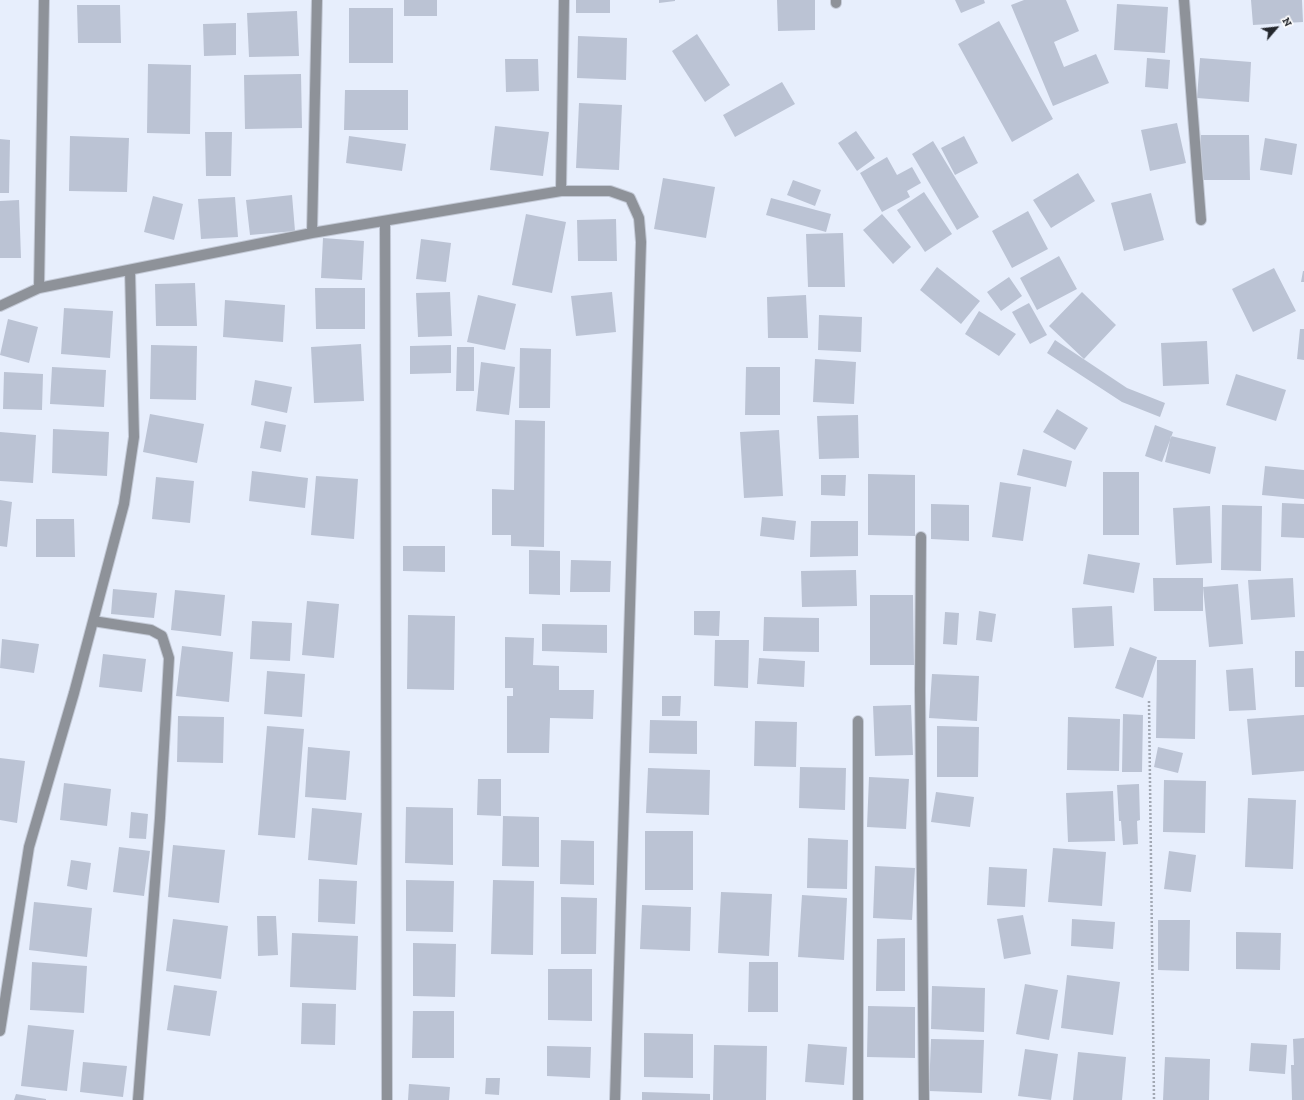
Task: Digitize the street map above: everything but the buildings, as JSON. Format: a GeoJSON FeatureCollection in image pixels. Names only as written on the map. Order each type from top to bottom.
{"type":"FeatureCollection","features":[{"type":"Feature","properties":{"kind":"street"},"geometry":{"type":"LineString","coordinates":[[39,288],[44,0]]}},
{"type":"Feature","properties":{"kind":"street"},"geometry":{"type":"LineString","coordinates":[[312,233],[317,0]]}},
{"type":"Feature","properties":{"kind":"street"},"geometry":{"type":"LineString","coordinates":[[561,191],[564,0]]}},
{"type":"Feature","properties":{"kind":"street"},"geometry":{"type":"LineString","coordinates":[[1184,0],[1201,220]]}},
{"type":"Feature","properties":{"kind":"street"},"geometry":{"type":"LineString","coordinates":[[0,306],[39,288],[312,233],[385,222],[561,191],[610,191],[630,198],[639,218],[641,242],[615,1100]]}},
{"type":"Feature","properties":{"kind":"street"},"geometry":{"type":"LineString","coordinates":[[385,222],[387,1100]]}},
{"type":"Feature","properties":{"kind":"street"},"geometry":{"type":"LineString","coordinates":[[0,1031],[29,847],[74,693],[124,504],[134,437],[130,270]]}},
{"type":"Feature","properties":{"kind":"street"},"geometry":{"type":"LineString","coordinates":[[921,537],[920,690],[924,1100]]}},
{"type":"Feature","properties":{"kind":"street"},"geometry":{"type":"LineString","coordinates":[[93,621],[151,630],[162,636],[169,658],[158,849],[138,1100]]}},
{"type":"Feature","properties":{"kind":"street"},"geometry":{"type":"LineString","coordinates":[[858,721],[858,1100]]}},
{"type":"Feature","properties":{"kind":"path"},"geometry":{"type":"LineString","coordinates":[[1150,701],[1154,1100]]}}]}
